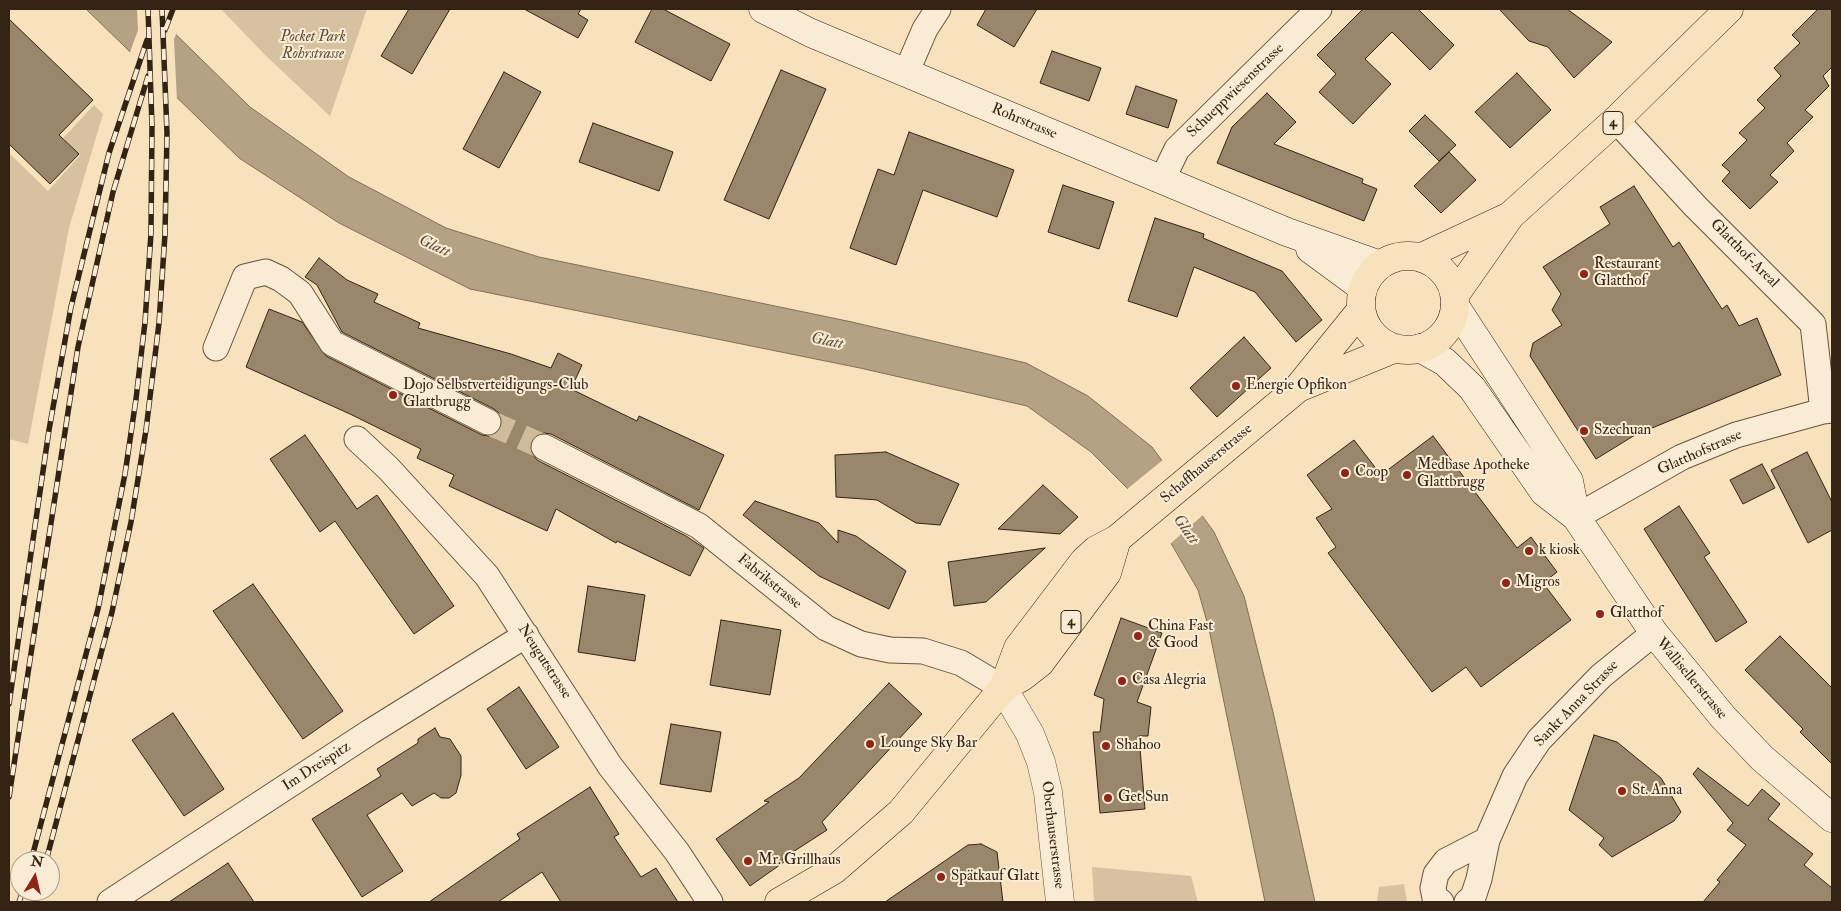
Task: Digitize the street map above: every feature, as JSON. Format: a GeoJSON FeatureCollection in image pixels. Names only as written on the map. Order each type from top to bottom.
{"type":"FeatureCollection","features":[{"type":"Feature","properties":{"kind":"main road","name":"Rohrstrasse"},"geometry":{"type":"LineString","coordinates":[[763,9],[811,33],[1287,232],[1380,265]]}},
{"type":"Feature","properties":{"kind":"main road","name":"Schaffhauserstrasse"},"geometry":{"type":"LineString","coordinates":[[1297,389],[1440,337],[1453,318],[1455,300],[1511,215],[1616,120],[1729,9]]}},
{"type":"Feature","properties":{"kind":"main road","name":"Schaffhauserstrasse"},"geometry":{"type":"LineString","coordinates":[[779,902],[834,870],[901,812],[1003,688],[1018,648],[1084,562],[1096,550],[1121,536],[1297,389],[1362,299],[1370,275],[1380,265],[1393,258],[1407,256],[1422,258],[1511,215]]}},
{"type":"Feature","properties":{"kind":"main road","name":"Rohrstrasse"},"geometry":{"type":"LineString","coordinates":[[1287,232],[1362,299]]}},
{"type":"Feature","properties":{"kind":"main road"},"geometry":{"type":"LineString","coordinates":[[1422,258],[1434,263],[1444,272],[1451,282],[1455,300]]}},
{"type":"Feature","properties":{"kind":"main road"},"geometry":{"type":"LineString","coordinates":[[1362,299],[1365,323],[1373,334],[1384,343],[1408,348]]}},
{"type":"Feature","properties":{"kind":"main road","name":"Wallisellerstrasse"},"geometry":{"type":"LineString","coordinates":[[1455,300],[1569,481],[1576,517]]}},
{"type":"Feature","properties":{"kind":"main road","name":"Wallisellerstrasse"},"geometry":{"type":"LineString","coordinates":[[1408,348],[1444,362],[1472,388],[1544,492],[1576,517],[1626,595],[1686,675],[1749,745],[1832,818]]}},
{"type":"Feature","properties":{"kind":"main road","name":"Oberhauserstrasse"},"geometry":{"type":"LineString","coordinates":[[1003,688],[1030,734],[1041,762],[1048,792],[1060,902]]}},
{"type":"Feature","properties":{"kind":"street"},"geometry":{"type":"LineString","coordinates":[[906,73],[925,29],[938,9]]}},
{"type":"Feature","properties":{"kind":"street","name":"Schueppwiesenstrasse"},"geometry":{"type":"LineString","coordinates":[[1162,180],[1177,148],[1319,9]]}},
{"type":"Feature","properties":{"kind":"street","name":"Glatthof-Areal"},"geometry":{"type":"LineString","coordinates":[[1616,120],[1696,207],[1813,324],[1828,410]]}},
{"type":"Feature","properties":{"kind":"street"},"geometry":{"type":"LineString","coordinates":[[216,348],[245,277],[266,272],[281,279],[300,293],[332,343],[488,422]]}},
{"type":"Feature","properties":{"kind":"street","name":"Glatthofstrasse"},"geometry":{"type":"LineString","coordinates":[[1576,517],[1682,457],[1736,435],[1828,410]]}},
{"type":"Feature","properties":{"kind":"street","name":"Neugutstrasse"},"geometry":{"type":"LineString","coordinates":[[357,439],[388,468],[488,576],[610,766],[677,852],[710,902]]}},
{"type":"Feature","properties":{"kind":"street","name":"Fabrikstrasse"},"geometry":{"type":"LineString","coordinates":[[544,447],[699,526],[826,628],[861,644],[890,650],[923,651],[961,663],[1003,688]]}},
{"type":"Feature","properties":{"kind":"street","name":"Sankt Anna Strasse"},"geometry":{"type":"LineString","coordinates":[[1467,902],[1473,896],[1480,879],[1487,840],[1515,776],[1539,740],[1601,676],[1654,633]]}},
{"type":"Feature","properties":{"kind":"street","name":"Im Dreispitz"},"geometry":{"type":"LineString","coordinates":[[110,902],[370,732],[526,635]]}},
{"type":"Feature","properties":{"kind":"street"},"geometry":{"type":"LineString","coordinates":[[1441,902],[1436,898],[1433,888],[1436,874],[1446,861],[1466,853],[1487,840]]}},
{"type":"Feature","properties":{"kind":"green space","name":"Pocket Park Rohrstrasse"},"geometry":{"type":"Polygon","coordinates":[[[221,9],[367,9],[330,116],[265,55],[221,9]]]}},
{"type":"Feature","properties":{"kind":"green space"},"geometry":{"type":"Polygon","coordinates":[[[94,105],[103,114],[69,228],[28,444],[9,439],[9,153],[48,191],[80,155],[63,138],[94,105]]]}},
{"type":"Feature","properties":{"kind":"green space"},"geometry":{"type":"Polygon","coordinates":[[[1092,867],[1191,876],[1198,902],[1094,902],[1092,867]]]}},
{"type":"Feature","properties":{"kind":"green space"},"geometry":{"type":"Polygon","coordinates":[[[1404,884],[1407,902],[1377,902],[1379,887],[1404,884]]]}},
{"type":"Feature","properties":{"kind":"water","name":"Glatt"},"geometry":{"type":"Polygon","coordinates":[[[86,9],[150,9],[250,107],[349,177],[446,228],[539,257],[852,322],[1026,363],[1088,396],[1152,447],[1214,532],[1244,596],[1273,712],[1315,902],[1265,902],[1209,629],[1198,590],[1172,545],[1130,491],[1091,452],[1027,406],[860,368],[470,289],[339,223],[239,158],[86,9]]]}},
{"type":"Feature","properties":{"kind":"pier"},"geometry":{"type":"Polygon","coordinates":[[[137,9],[154,9],[177,32],[174,39],[177,102],[129,55],[138,30],[137,9]]]}},
{"type":"Feature","properties":{"kind":"pier"},"geometry":{"type":"Polygon","coordinates":[[[1164,459],[1204,514],[1169,545],[1126,490],[1164,459]]]}},
{"type":"Feature","properties":{"kind":"building"},"geometry":{"type":"Polygon","coordinates":[[[409,9],[450,9],[412,74],[381,56],[409,9]]]}},
{"type":"Feature","properties":{"kind":"building"},"geometry":{"type":"Polygon","coordinates":[[[524,9],[581,9],[578,14],[588,20],[578,38],[524,9]]]}},
{"type":"Feature","properties":{"kind":"building"},"geometry":{"type":"Polygon","coordinates":[[[652,9],[663,9],[730,44],[711,81],[635,42],[652,9]]]}},
{"type":"Feature","properties":{"kind":"building"},"geometry":{"type":"Polygon","coordinates":[[[986,9],[1037,9],[1014,47],[977,25],[986,9]]]}},
{"type":"Feature","properties":{"kind":"building"},"geometry":{"type":"Polygon","coordinates":[[[1363,9],[1418,9],[1454,45],[1430,70],[1392,32],[1365,59],[1391,84],[1353,124],[1319,92],[1336,74],[1317,55],[1363,9]]]}},
{"type":"Feature","properties":{"kind":"building"},"geometry":{"type":"Polygon","coordinates":[[[1499,9],[1567,9],[1612,42],[1574,78],[1548,47],[1529,41],[1499,9]]]}},
{"type":"Feature","properties":{"kind":"building"},"geometry":{"type":"Polygon","coordinates":[[[1818,9],[1832,9],[1832,67],[1823,76],[1829,86],[1805,110],[1813,117],[1787,143],[1794,151],[1770,175],[1778,182],[1750,209],[1722,181],[1730,172],[1722,165],[1747,140],[1739,133],[1765,108],[1757,100],[1781,76],[1774,68],[1800,43],[1792,35],[1818,9]]]}},
{"type":"Feature","properties":{"kind":"building"},"geometry":{"type":"Polygon","coordinates":[[[9,19],[93,100],[59,135],[79,154],[50,184],[9,144],[9,19]]]}},
{"type":"Feature","properties":{"kind":"building"},"geometry":{"type":"Polygon","coordinates":[[[1052,51],[1101,68],[1089,101],[1040,83],[1052,51]]]}},
{"type":"Feature","properties":{"kind":"building"},"geometry":{"type":"Polygon","coordinates":[[[781,70],[826,89],[769,219],[724,200],[781,70]]]}},
{"type":"Feature","properties":{"kind":"building"},"geometry":{"type":"Polygon","coordinates":[[[504,72],[541,92],[499,168],[463,149],[504,72]]]}},
{"type":"Feature","properties":{"kind":"building"},"geometry":{"type":"Polygon","coordinates":[[[1517,73],[1551,110],[1510,148],[1475,112],[1517,73]]]}},
{"type":"Feature","properties":{"kind":"building"},"geometry":{"type":"Polygon","coordinates":[[[1136,86],[1177,100],[1168,128],[1126,114],[1136,86]]]}},
{"type":"Feature","properties":{"kind":"building"},"geometry":{"type":"Polygon","coordinates":[[[1267,93],[1296,122],[1274,144],[1363,179],[1362,183],[1377,189],[1364,221],[1217,163],[1232,127],[1267,93]]]}},
{"type":"Feature","properties":{"kind":"building"},"geometry":{"type":"Polygon","coordinates":[[[1425,115],[1456,145],[1439,161],[1409,131],[1425,115]]]}},
{"type":"Feature","properties":{"kind":"building"},"geometry":{"type":"Polygon","coordinates":[[[593,123],[673,152],[659,191],[579,162],[593,123]]]}},
{"type":"Feature","properties":{"kind":"building"},"geometry":{"type":"Polygon","coordinates":[[[909,132],[1014,170],[997,217],[923,190],[896,265],[850,248],[878,169],[894,175],[909,132]]]}},
{"type":"Feature","properties":{"kind":"building"},"geometry":{"type":"Polygon","coordinates":[[[1449,152],[1476,180],[1441,213],[1414,186],[1449,152]]]}},
{"type":"Feature","properties":{"kind":"building"},"geometry":{"type":"Polygon","coordinates":[[[1063,185],[1114,202],[1099,249],[1048,232],[1063,185]]]}},
{"type":"Feature","properties":{"kind":"building"},"geometry":{"type":"Polygon","coordinates":[[[1634,186],[1673,247],[1679,242],[1722,309],[1727,305],[1739,326],[1757,318],[1781,375],[1635,435],[1596,459],[1530,356],[1533,343],[1562,325],[1552,310],[1561,294],[1543,267],[1610,224],[1600,207],[1634,186]]]}},
{"type":"Feature","properties":{"kind":"building"},"geometry":{"type":"Polygon","coordinates":[[[1155,218],[1204,234],[1203,238],[1282,271],[1322,320],[1296,342],[1255,292],[1194,267],[1177,317],[1128,301],[1155,218]]]}},
{"type":"Feature","properties":{"kind":"building"},"geometry":{"type":"Polygon","coordinates":[[[319,258],[347,280],[378,294],[374,302],[420,323],[418,328],[511,354],[551,368],[558,353],[582,365],[571,389],[637,421],[639,416],[724,455],[699,510],[551,434],[537,435],[531,441],[532,454],[537,460],[686,536],[704,548],[690,576],[617,541],[616,543],[556,509],[547,531],[449,486],[454,475],[417,458],[421,449],[350,414],[246,367],[269,309],[302,322],[326,356],[482,435],[489,436],[501,429],[502,421],[500,414],[494,409],[342,332],[317,285],[305,277],[319,258]]]}},
{"type":"Feature","properties":{"kind":"building"},"geometry":{"type":"Polygon","coordinates":[[[1244,337],[1271,368],[1217,417],[1190,388],[1244,337]]]}},
{"type":"Feature","properties":{"kind":"building"},"geometry":{"type":"Polygon","coordinates":[[[305,435],[357,509],[377,495],[454,606],[414,634],[335,521],[320,532],[270,459],[305,435]]]}},
{"type":"Feature","properties":{"kind":"building"},"geometry":{"type":"Polygon","coordinates":[[[1433,436],[1517,548],[1531,537],[1557,572],[1543,583],[1571,620],[1481,687],[1466,667],[1432,692],[1328,553],[1336,547],[1316,518],[1332,509],[1307,475],[1354,440],[1381,475],[1433,436]]]}},
{"type":"Feature","properties":{"kind":"building"},"geometry":{"type":"Polygon","coordinates":[[[886,452],[959,484],[940,525],[916,523],[877,500],[836,497],[835,455],[886,452]]]}},
{"type":"Feature","properties":{"kind":"building"},"geometry":{"type":"Polygon","coordinates":[[[1807,452],[1832,502],[1832,530],[1808,543],[1771,470],[1807,452]]]}},
{"type":"Feature","properties":{"kind":"building"},"geometry":{"type":"Polygon","coordinates":[[[1762,464],[1775,488],[1743,504],[1730,480],[1762,464]]]}},
{"type":"Feature","properties":{"kind":"building"},"geometry":{"type":"Polygon","coordinates":[[[1043,485],[1078,517],[1060,534],[998,529],[1043,485]]]}},
{"type":"Feature","properties":{"kind":"building"},"geometry":{"type":"Polygon","coordinates":[[[755,501],[819,523],[838,543],[838,530],[856,536],[906,571],[889,609],[819,576],[743,515],[755,501]]]}},
{"type":"Feature","properties":{"kind":"building"},"geometry":{"type":"Polygon","coordinates":[[[1679,506],[1710,553],[1704,557],[1747,622],[1716,642],[1644,529],[1679,506]]]}},
{"type":"Feature","properties":{"kind":"building"},"geometry":{"type":"Polygon","coordinates":[[[1045,548],[986,602],[954,606],[948,562],[1045,548]]]}},
{"type":"Feature","properties":{"kind":"building"},"geometry":{"type":"Polygon","coordinates":[[[253,584],[343,711],[303,739],[213,611],[253,584]]]}},
{"type":"Feature","properties":{"kind":"building"},"geometry":{"type":"Polygon","coordinates":[[[588,586],[645,595],[635,661],[578,652],[588,586]]]}},
{"type":"Feature","properties":{"kind":"building"},"geometry":{"type":"Polygon","coordinates":[[[1121,618],[1162,633],[1137,702],[1151,707],[1148,736],[1139,736],[1145,809],[1100,813],[1093,732],[1100,732],[1104,699],[1094,695],[1121,618]]]}},
{"type":"Feature","properties":{"kind":"building"},"geometry":{"type":"Polygon","coordinates":[[[721,620],[781,630],[770,695],[710,685],[721,620]]]}},
{"type":"Feature","properties":{"kind":"building"},"geometry":{"type":"Polygon","coordinates":[[[1780,636],[1832,688],[1832,764],[1800,732],[1803,729],[1745,670],[1780,636]]]}},
{"type":"Feature","properties":{"kind":"building"},"geometry":{"type":"Polygon","coordinates":[[[889,683],[922,714],[822,822],[827,830],[782,859],[784,862],[750,886],[716,839],[769,802],[764,801],[799,778],[889,683]]]}},
{"type":"Feature","properties":{"kind":"building"},"geometry":{"type":"Polygon","coordinates":[[[519,687],[559,747],[526,769],[487,709],[519,687]]]}},
{"type":"Feature","properties":{"kind":"building"},"geometry":{"type":"Polygon","coordinates":[[[173,713],[224,789],[184,816],[132,740],[173,713]]]}},
{"type":"Feature","properties":{"kind":"building"},"geometry":{"type":"Polygon","coordinates":[[[671,724],[721,732],[711,792],[660,784],[671,724]]]}},
{"type":"Feature","properties":{"kind":"building"},"geometry":{"type":"Polygon","coordinates":[[[435,728],[440,737],[450,739],[461,756],[461,775],[456,793],[449,798],[441,798],[434,793],[412,806],[402,793],[367,815],[403,871],[362,897],[312,819],[381,776],[377,769],[418,743],[418,739],[435,728]]]}},
{"type":"Feature","properties":{"kind":"building","name":"St. Anna"},"geometry":{"type":"Polygon","coordinates":[[[1594,735],[1617,742],[1661,778],[1681,812],[1674,821],[1612,857],[1599,845],[1604,838],[1569,810],[1594,735]]]}},
{"type":"Feature","properties":{"kind":"building"},"geometry":{"type":"Polygon","coordinates":[[[1698,768],[1748,806],[1762,789],[1780,804],[1768,819],[1813,854],[1804,865],[1832,888],[1832,902],[1703,902],[1720,882],[1717,880],[1746,845],[1727,830],[1733,823],[1693,774],[1698,768]]]}},
{"type":"Feature","properties":{"kind":"building"},"geometry":{"type":"Polygon","coordinates":[[[590,787],[619,834],[614,837],[641,877],[656,868],[678,902],[561,902],[542,872],[498,902],[429,902],[520,839],[517,834],[590,787]]]}},
{"type":"Feature","properties":{"kind":"building"},"geometry":{"type":"Polygon","coordinates":[[[981,844],[997,852],[1003,902],[885,902],[968,845],[981,844]]]}},
{"type":"Feature","properties":{"kind":"building"},"geometry":{"type":"Polygon","coordinates":[[[228,863],[254,902],[169,902],[213,873],[228,863]]]}},
{"type":"Feature","properties":{"kind":"tunnel"},"geometry":{"type":"LineString","coordinates":[[488,422],[544,447]]}},
{"type":"Feature","properties":{"kind":"railway"},"geometry":{"type":"LineString","coordinates":[[34,851],[98,609],[125,474],[136,399],[145,322],[151,233],[152,126],[148,9]]}},
{"type":"Feature","properties":{"kind":"railway"},"geometry":{"type":"LineString","coordinates":[[49,851],[112,612],[131,522],[146,430],[159,323],[165,234],[167,133],[162,9]]}},
{"type":"Feature","properties":{"kind":"railway"},"geometry":{"type":"LineString","coordinates":[[165,30],[173,9]]}},
{"type":"Feature","properties":{"kind":"railway"},"geometry":{"type":"LineString","coordinates":[[9,704],[49,430],[71,307],[109,153],[147,40]]}},
{"type":"Feature","properties":{"kind":"railway"},"geometry":{"type":"LineString","coordinates":[[9,797],[78,347],[113,192],[148,76]]}},
{"type":"Feature","properties":{"kind":"place","name":"Restaurant Glatthof"},"geometry":{"type":"Point","coordinates":[1584,274]}},
{"type":"Feature","properties":{"kind":"place","name":"Energie Opfikon"},"geometry":{"type":"Point","coordinates":[1236,386]}},
{"type":"Feature","properties":{"kind":"place","name":"Dojo Selbstverteidigungs-Club Glattbrugg"},"geometry":{"type":"Point","coordinates":[393,395]}},
{"type":"Feature","properties":{"kind":"place","name":"Szechuan"},"geometry":{"type":"Point","coordinates":[1584,431]}},
{"type":"Feature","properties":{"kind":"place","name":"Coop"},"geometry":{"type":"Point","coordinates":[1345,473]}},
{"type":"Feature","properties":{"kind":"place","name":"Medbase Apotheke Glattbrugg"},"geometry":{"type":"Point","coordinates":[1407,475]}},
{"type":"Feature","properties":{"kind":"place","name":"k kiosk"},"geometry":{"type":"Point","coordinates":[1529,551]}},
{"type":"Feature","properties":{"kind":"place","name":"Migros"},"geometry":{"type":"Point","coordinates":[1506,583]}},
{"type":"Feature","properties":{"kind":"place","name":"Glatthof"},"geometry":{"type":"Point","coordinates":[1600,614]}},
{"type":"Feature","properties":{"kind":"place","name":"China Fast & Good"},"geometry":{"type":"Point","coordinates":[1138,636]}},
{"type":"Feature","properties":{"kind":"place","name":"Casa Alegria"},"geometry":{"type":"Point","coordinates":[1122,681]}},
{"type":"Feature","properties":{"kind":"place","name":"Lounge Sky Bar"},"geometry":{"type":"Point","coordinates":[870,744]}},
{"type":"Feature","properties":{"kind":"place","name":"Shahoo"},"geometry":{"type":"Point","coordinates":[1106,746]}},
{"type":"Feature","properties":{"kind":"place","name":"St. Anna"},"geometry":{"type":"Point","coordinates":[1622,791]}},
{"type":"Feature","properties":{"kind":"place","name":"Get Sun"},"geometry":{"type":"Point","coordinates":[1108,798]}},
{"type":"Feature","properties":{"kind":"place","name":"Mr. Grillhaus"},"geometry":{"type":"Point","coordinates":[748,861]}},
{"type":"Feature","properties":{"kind":"place","name":"Spätkauf Glatt"},"geometry":{"type":"Point","coordinates":[941,877]}}]}
